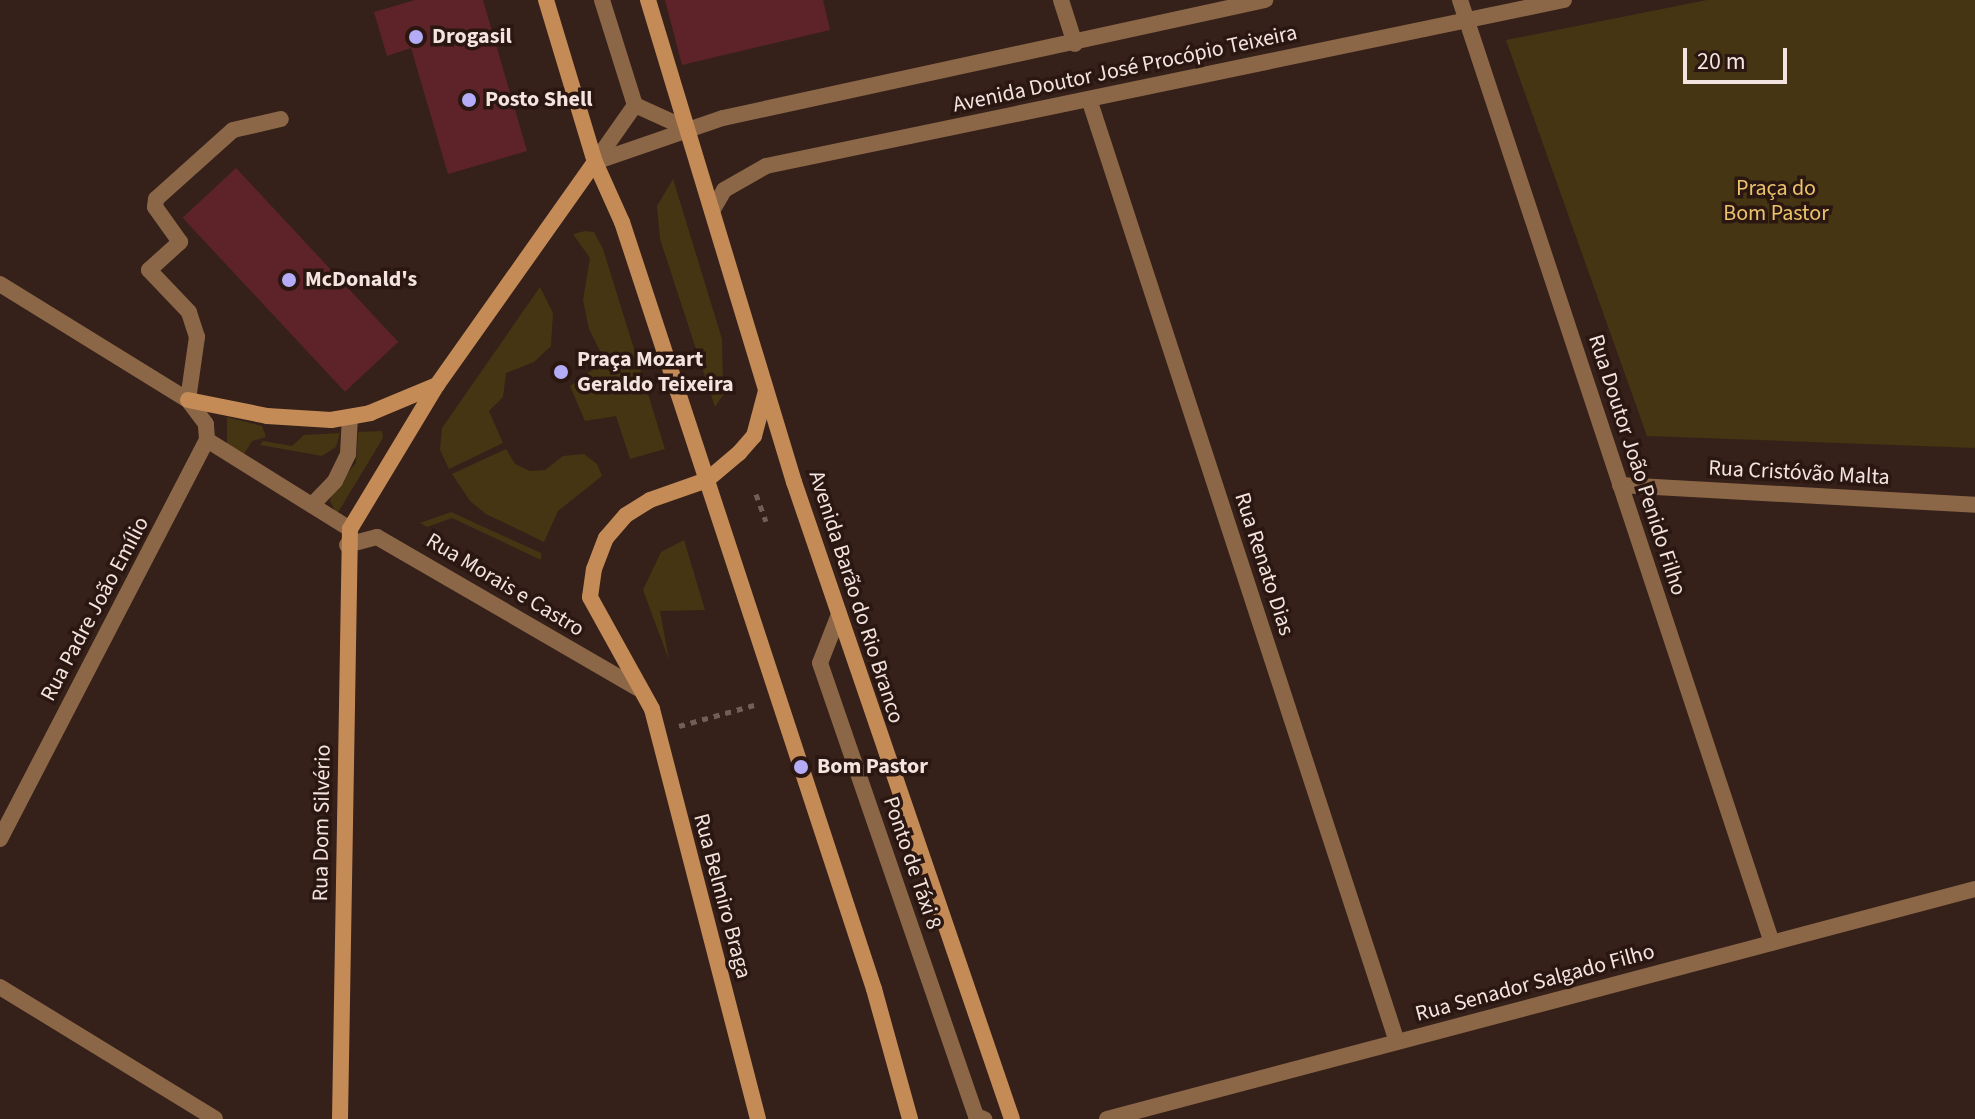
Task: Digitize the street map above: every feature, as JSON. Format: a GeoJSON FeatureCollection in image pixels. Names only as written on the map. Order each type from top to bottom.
{"type":"FeatureCollection","features":[{"type":"Feature","properties":{"kind":"main road"},"geometry":{"type":"LineString","coordinates":[[546,0],[595,162],[622,222],[874,989],[910,1119]]}},
{"type":"Feature","properties":{"kind":"main road","name":"Avenida Barão do Rio Branco"},"geometry":{"type":"LineString","coordinates":[[648,0],[838,617],[1012,1119]]}},
{"type":"Feature","properties":{"kind":"main road"},"geometry":{"type":"LineString","coordinates":[[349,537],[437,385],[595,162]]}},
{"type":"Feature","properties":{"kind":"main road"},"geometry":{"type":"LineString","coordinates":[[188,400],[267,416],[350,418],[437,385]]}},
{"type":"Feature","properties":{"kind":"main road"},"geometry":{"type":"LineString","coordinates":[[707,480],[754,436],[767,389]]}},
{"type":"Feature","properties":{"kind":"main road","name":"Rua Belmiro Braga"},"geometry":{"type":"LineString","coordinates":[[707,480],[650,500],[626,515],[606,538],[594,569],[590,597],[637,688],[652,709],[758,1119]]}},
{"type":"Feature","properties":{"kind":"main road","name":"Rua Dom Silvério"},"geometry":{"type":"LineString","coordinates":[[340,1119],[349,537]]}},
{"type":"Feature","properties":{"kind":"main road"},"geometry":{"type":"LineString","coordinates":[[874,989],[892,1018],[921,1119]]}},
{"type":"Feature","properties":{"kind":"street"},"geometry":{"type":"LineString","coordinates":[[602,0],[635,105],[688,129]]}},
{"type":"Feature","properties":{"kind":"street"},"geometry":{"type":"LineString","coordinates":[[1061,0],[1075,44]]}},
{"type":"Feature","properties":{"kind":"street","name":"Avenida Doutor José Procópio Teixeira"},"geometry":{"type":"LineString","coordinates":[[688,129],[1265,0]]}},
{"type":"Feature","properties":{"kind":"street","name":"Rua Doutor João Penido Filho"},"geometry":{"type":"LineString","coordinates":[[1460,0],[1772,943]]}},
{"type":"Feature","properties":{"kind":"street","name":"Avenida Doutor José Procópio Teixeira"},"geometry":{"type":"LineString","coordinates":[[712,211],[724,190],[766,166],[1564,0]]}},
{"type":"Feature","properties":{"kind":"street","name":"Rua Renato Dias"},"geometry":{"type":"LineString","coordinates":[[1089,99],[1397,1042]]}},
{"type":"Feature","properties":{"kind":"street"},"geometry":{"type":"LineString","coordinates":[[595,162],[635,105]]}},
{"type":"Feature","properties":{"kind":"street"},"geometry":{"type":"LineString","coordinates":[[188,400],[197,337],[189,312],[149,270],[180,242],[155,207],[159,193],[233,130],[281,119]]}},
{"type":"Feature","properties":{"kind":"street"},"geometry":{"type":"LineString","coordinates":[[595,162],[688,129]]}},
{"type":"Feature","properties":{"kind":"street"},"geometry":{"type":"LineString","coordinates":[[0,284],[188,400],[206,424],[207,440],[312,505],[349,537]]}},
{"type":"Feature","properties":{"kind":"street"},"geometry":{"type":"LineString","coordinates":[[312,505],[335,481],[348,454],[350,418]]}},
{"type":"Feature","properties":{"kind":"street","name":"Rua Padre João Emílio"},"geometry":{"type":"LineString","coordinates":[[0,839],[207,440]]}},
{"type":"Feature","properties":{"kind":"street","name":"Rua Cristóvão Malta"},"geometry":{"type":"LineString","coordinates":[[1620,485],[1975,505]]}},
{"type":"Feature","properties":{"kind":"street","name":"Rua Morais e Castro"},"geometry":{"type":"LineString","coordinates":[[349,537],[377,537],[637,688]]}},
{"type":"Feature","properties":{"kind":"street","name":"Ponto de Táxi 8"},"geometry":{"type":"LineString","coordinates":[[838,617],[820,663],[976,1116],[984,1119]]}},
{"type":"Feature","properties":{"kind":"street","name":"Rua Senador Salgado Filho"},"geometry":{"type":"LineString","coordinates":[[1107,1119],[1975,889]]}},
{"type":"Feature","properties":{"kind":"street"},"geometry":{"type":"LineString","coordinates":[[0,987],[215,1119]]}},
{"type":"Feature","properties":{"kind":"path"},"geometry":{"type":"LineString","coordinates":[[756,494],[766,521]]}},
{"type":"Feature","properties":{"kind":"path"},"geometry":{"type":"LineString","coordinates":[[658,732],[778,698]]}},
{"type":"Feature","properties":{"kind":"green space","name":"Praça do Bom Pastor"},"geometry":{"type":"Polygon","coordinates":[[[1707,0],[1975,0],[1975,448],[1647,436],[1506,40],[1707,0]]]}},
{"type":"Feature","properties":{"kind":"green space"},"geometry":{"type":"Polygon","coordinates":[[[673,179],[722,339],[723,395],[715,407],[660,239],[657,206],[673,179]]]}},
{"type":"Feature","properties":{"kind":"green space"},"geometry":{"type":"Polygon","coordinates":[[[594,232],[603,249],[665,449],[630,459],[616,416],[585,421],[570,386],[605,361],[589,329],[583,300],[590,258],[573,234],[594,232]]]}},
{"type":"Feature","properties":{"kind":"green space"},"geometry":{"type":"Polygon","coordinates":[[[540,287],[553,313],[551,346],[534,362],[506,373],[503,397],[489,411],[503,443],[449,469],[440,450],[442,428],[540,287]]]}},
{"type":"Feature","properties":{"kind":"green space"},"geometry":{"type":"Polygon","coordinates":[[[227,417],[262,426],[266,437],[252,441],[244,454],[227,449],[227,417]]]}},
{"type":"Feature","properties":{"kind":"green space"},"geometry":{"type":"Polygon","coordinates":[[[382,431],[383,438],[337,514],[330,501],[332,491],[356,463],[358,432],[382,431]]]}},
{"type":"Feature","properties":{"kind":"green space"},"geometry":{"type":"Polygon","coordinates":[[[340,433],[336,447],[322,456],[260,445],[263,441],[292,446],[304,435],[340,433]]]}},
{"type":"Feature","properties":{"kind":"green space"},"geometry":{"type":"Polygon","coordinates":[[[506,449],[515,464],[530,471],[545,470],[563,456],[584,454],[597,464],[602,476],[558,511],[544,542],[486,514],[470,501],[452,474],[506,449]]]}},
{"type":"Feature","properties":{"kind":"green space"},"geometry":{"type":"Polygon","coordinates":[[[451,512],[541,553],[541,560],[452,518],[427,527],[420,523],[451,512]]]}},
{"type":"Feature","properties":{"kind":"green space"},"geometry":{"type":"Polygon","coordinates":[[[684,540],[705,610],[660,611],[669,660],[643,590],[661,552],[684,540]]]}},
{"type":"Feature","properties":{"kind":"building","name":"Posto Shell"},"geometry":{"type":"Polygon","coordinates":[[[415,0],[483,0],[527,151],[448,174],[411,48],[387,56],[374,12],[415,0]]]}},
{"type":"Feature","properties":{"kind":"building"},"geometry":{"type":"Polygon","coordinates":[[[665,0],[823,0],[830,30],[682,65],[665,0]]]}},
{"type":"Feature","properties":{"kind":"building","name":"McDonald's"},"geometry":{"type":"Polygon","coordinates":[[[236,168],[398,342],[345,392],[183,218],[236,168]]]}},
{"type":"Feature","properties":{"kind":"place","name":"Drogasil"},"geometry":{"type":"Point","coordinates":[416,37]}},
{"type":"Feature","properties":{"kind":"place","name":"Posto Shell"},"geometry":{"type":"Point","coordinates":[469,100]}},
{"type":"Feature","properties":{"kind":"place","name":"McDonald's"},"geometry":{"type":"Point","coordinates":[289,280]}},
{"type":"Feature","properties":{"kind":"place","name":"Praça Mozart Geraldo Teixeira"},"geometry":{"type":"Point","coordinates":[561,372]}},
{"type":"Feature","properties":{"kind":"place","name":"Bom Pastor"},"geometry":{"type":"Point","coordinates":[801,767]}}]}
